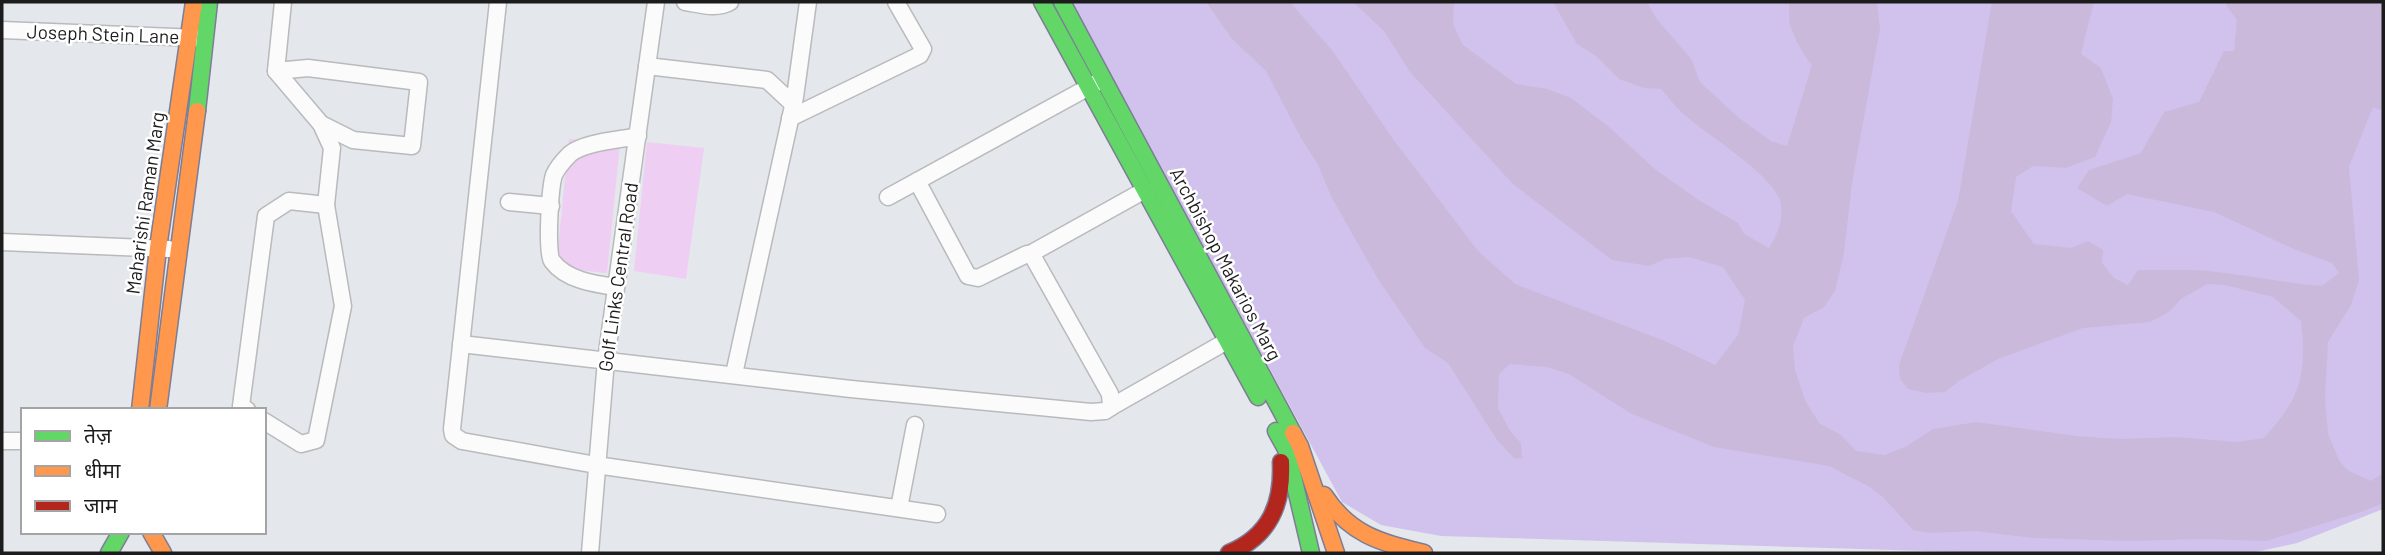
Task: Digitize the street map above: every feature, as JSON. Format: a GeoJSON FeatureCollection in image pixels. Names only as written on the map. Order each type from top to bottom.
{"type":"FeatureCollection","features":[{"type":"Feature","properties":{"kind":"main road","name":"Maharishi Raman Marg"},"geometry":{"type":"LineString","coordinates":[[158,408],[178,249],[197,38],[194,2]]}},
{"type":"Feature","properties":{"kind":"main road","name":"Maharishi Raman Marg"},"geometry":{"type":"LineString","coordinates":[[140,408],[158,248],[197,38],[209,2]]}},
{"type":"Feature","properties":{"kind":"main road","name":"Archbishop Makarios Marg"},"geometry":{"type":"LineString","coordinates":[[1042,2],[1287,451],[1311,553]]}},
{"type":"Feature","properties":{"kind":"main road","name":"Archbishop Makarios Marg"},"geometry":{"type":"LineString","coordinates":[[1062,2],[1300,446],[1336,553]]}},
{"type":"Feature","properties":{"kind":"main road"},"geometry":{"type":"LineString","coordinates":[[1229,553],[1238,550],[1258,534],[1273,510],[1282,486],[1279,437]]}},
{"type":"Feature","properties":{"kind":"main road"},"geometry":{"type":"LineString","coordinates":[[1300,446],[1325,499],[1346,525],[1370,539],[1424,553]]}},
{"type":"Feature","properties":{"kind":"main road"},"geometry":{"type":"LineString","coordinates":[[109,553],[122,534]]}},
{"type":"Feature","properties":{"kind":"main road"},"geometry":{"type":"LineString","coordinates":[[123,534],[124,553]]}},
{"type":"Feature","properties":{"kind":"main road"},"geometry":{"type":"LineString","coordinates":[[147,553],[149,534]]}},
{"type":"Feature","properties":{"kind":"main road"},"geometry":{"type":"LineString","coordinates":[[150,534],[163,553]]}},
{"type":"Feature","properties":{"kind":"street"},"geometry":{"type":"LineString","coordinates":[[266,422],[300,444],[316,440],[343,306],[326,205],[332,148],[321,124],[276,71],[283,2]]}},
{"type":"Feature","properties":{"kind":"street"},"geometry":{"type":"LineString","coordinates":[[498,2],[453,435],[462,441],[596,465],[937,514]]}},
{"type":"Feature","properties":{"kind":"street","name":"Golf Links Central Road"},"geometry":{"type":"LineString","coordinates":[[590,553],[606,360],[656,2]]}},
{"type":"Feature","properties":{"kind":"street"},"geometry":{"type":"LineString","coordinates":[[685,2],[723,6],[730,2]]}},
{"type":"Feature","properties":{"kind":"street"},"geometry":{"type":"LineString","coordinates":[[734,374],[792,111],[808,2]]}},
{"type":"Feature","properties":{"kind":"street"},"geometry":{"type":"LineString","coordinates":[[792,111],[920,55],[923,49],[896,2]]}},
{"type":"Feature","properties":{"kind":"street","name":"Joseph Stein Lane"},"geometry":{"type":"LineString","coordinates":[[2,30],[197,38]]}},
{"type":"Feature","properties":{"kind":"street"},"geometry":{"type":"LineString","coordinates":[[647,66],[768,80],[792,111]]}},
{"type":"Feature","properties":{"kind":"street"},"geometry":{"type":"LineString","coordinates":[[276,71],[308,68],[419,82],[412,146],[353,140],[321,124]]}},
{"type":"Feature","properties":{"kind":"street"},"geometry":{"type":"LineString","coordinates":[[888,197],[1104,79]]}},
{"type":"Feature","properties":{"kind":"street"},"geometry":{"type":"LineString","coordinates":[[616,287],[590,284],[578,279],[552,260],[548,248],[554,175],[572,152],[583,147],[638,136]]}},
{"type":"Feature","properties":{"kind":"street"},"geometry":{"type":"LineString","coordinates":[[917,181],[968,276],[978,278],[1030,254],[1145,190]]}},
{"type":"Feature","properties":{"kind":"street"},"geometry":{"type":"LineString","coordinates":[[242,408],[266,216],[289,201],[326,205]]}},
{"type":"Feature","properties":{"kind":"street"},"geometry":{"type":"LineString","coordinates":[[509,202],[551,206]]}},
{"type":"Feature","properties":{"kind":"street"},"geometry":{"type":"LineString","coordinates":[[2,242],[178,249]]}},
{"type":"Feature","properties":{"kind":"street"},"geometry":{"type":"LineString","coordinates":[[1030,254],[1111,394],[1111,407]]}},
{"type":"Feature","properties":{"kind":"street"},"geometry":{"type":"LineString","coordinates":[[461,344],[1091,412],[1105,411],[1227,341]]}},
{"type":"Feature","properties":{"kind":"street"},"geometry":{"type":"LineString","coordinates":[[899,508],[915,425]]}},
{"type":"Feature","properties":{"kind":"street"},"geometry":{"type":"LineString","coordinates":[[2,441],[21,441]]}},
{"type":"Feature","properties":{"kind":"shaded area"},"geometry":{"type":"Polygon","coordinates":[[[1071,2],[2383,2],[2383,509],[2297,543],[2251,553],[1992,553],[1441,536],[1381,525],[1342,502],[1071,2]]]}},
{"type":"Feature","properties":{"kind":"shaded area"},"geometry":{"type":"Polygon","coordinates":[[[1206,2],[1290,2],[1332,50],[1393,139],[1478,251],[1515,284],[1665,341],[1715,365],[1738,335],[1745,300],[1723,267],[1689,257],[1665,259],[1649,266],[1612,260],[1513,184],[1410,72],[1384,31],[1353,2],[1454,2],[1453,24],[1463,45],[1516,84],[1547,89],[1571,98],[1609,127],[1656,170],[1700,201],[1738,223],[1744,234],[1769,248],[1782,214],[1780,201],[1766,180],[1683,114],[1661,89],[1644,88],[1619,79],[1596,56],[1577,44],[1553,2],[1647,2],[1656,18],[1691,59],[1700,82],[1739,118],[1771,141],[1787,146],[1812,65],[1792,29],[1789,2],[1877,2],[1880,29],[1852,183],[1844,253],[1835,291],[1824,307],[1804,318],[1793,346],[1795,370],[1805,400],[1819,423],[1841,435],[1856,451],[1885,455],[1907,446],[1933,429],[1976,422],[2119,439],[2177,437],[2237,442],[2264,438],[2286,410],[2299,384],[2303,356],[2301,321],[2273,297],[2225,285],[2207,284],[2181,299],[2169,312],[2150,322],[2083,328],[1998,359],[1945,392],[1926,393],[1908,389],[1900,379],[1899,365],[1958,201],[1992,2],[2094,2],[2081,54],[2101,68],[2113,99],[2111,122],[2095,157],[2066,168],[2033,166],[2016,177],[2011,211],[2034,244],[2071,248],[2088,241],[2103,250],[2102,263],[2114,278],[2128,285],[2138,270],[2173,270],[2209,271],[2322,286],[2339,273],[2332,263],[2296,250],[2214,212],[2127,194],[2107,206],[2077,188],[2089,170],[2141,153],[2164,112],[2199,102],[2224,51],[2234,51],[2237,20],[2226,5],[2228,2],[2383,2],[2383,111],[2373,107],[2349,167],[2359,280],[2351,305],[2328,342],[2325,397],[2328,434],[2340,462],[2349,471],[2371,481],[2383,473],[2383,503],[2266,541],[2129,541],[2033,538],[1975,531],[1931,533],[1913,530],[1883,497],[1829,466],[1714,447],[1630,413],[1569,374],[1547,367],[1510,364],[1499,374],[1498,408],[1510,431],[1521,443],[1522,459],[1514,458],[1497,440],[1448,363],[1425,348],[1378,279],[1266,71],[1232,39],[1206,2]]]}},
{"type":"Feature","properties":{"kind":"shaded area"},"geometry":{"type":"Polygon","coordinates":[[[569,139],[620,144],[607,273],[556,268],[569,139]]]}},
{"type":"Feature","properties":{"kind":"shaded area"},"geometry":{"type":"Polygon","coordinates":[[[647,142],[704,148],[686,279],[634,271],[647,142]]]}},
{"type":"Feature","properties":{"kind":"traffic: fast"},"geometry":{"type":"LineString","coordinates":[[197,111],[209,2]]}},
{"type":"Feature","properties":{"kind":"traffic: fast"},"geometry":{"type":"LineString","coordinates":[[1042,2],[1258,397]]}},
{"type":"Feature","properties":{"kind":"traffic: fast"},"geometry":{"type":"LineString","coordinates":[[1062,2],[1293,433]]}},
{"type":"Feature","properties":{"kind":"traffic: fast"},"geometry":{"type":"LineString","coordinates":[[1276,431],[1287,451],[1311,553]]}},
{"type":"Feature","properties":{"kind":"traffic: fast"},"geometry":{"type":"LineString","coordinates":[[109,553],[120,534]]}},
{"type":"Feature","properties":{"kind":"traffic: slow"},"geometry":{"type":"LineString","coordinates":[[140,408],[158,248],[194,2]]}},
{"type":"Feature","properties":{"kind":"traffic: slow"},"geometry":{"type":"LineString","coordinates":[[158,408],[197,111]]}},
{"type":"Feature","properties":{"kind":"traffic: slow"},"geometry":{"type":"LineString","coordinates":[[1293,433],[1300,446],[1336,553]]}},
{"type":"Feature","properties":{"kind":"traffic: slow"},"geometry":{"type":"LineString","coordinates":[[1324,495],[1344,519],[1367,535],[1424,553]]}},
{"type":"Feature","properties":{"kind":"traffic: slow"},"geometry":{"type":"LineString","coordinates":[[152,534],[163,553]]}},
{"type":"Feature","properties":{"kind":"traffic: jam"},"geometry":{"type":"LineString","coordinates":[[1229,553],[1255,538],[1271,517],[1279,492],[1281,462]]}}]}
